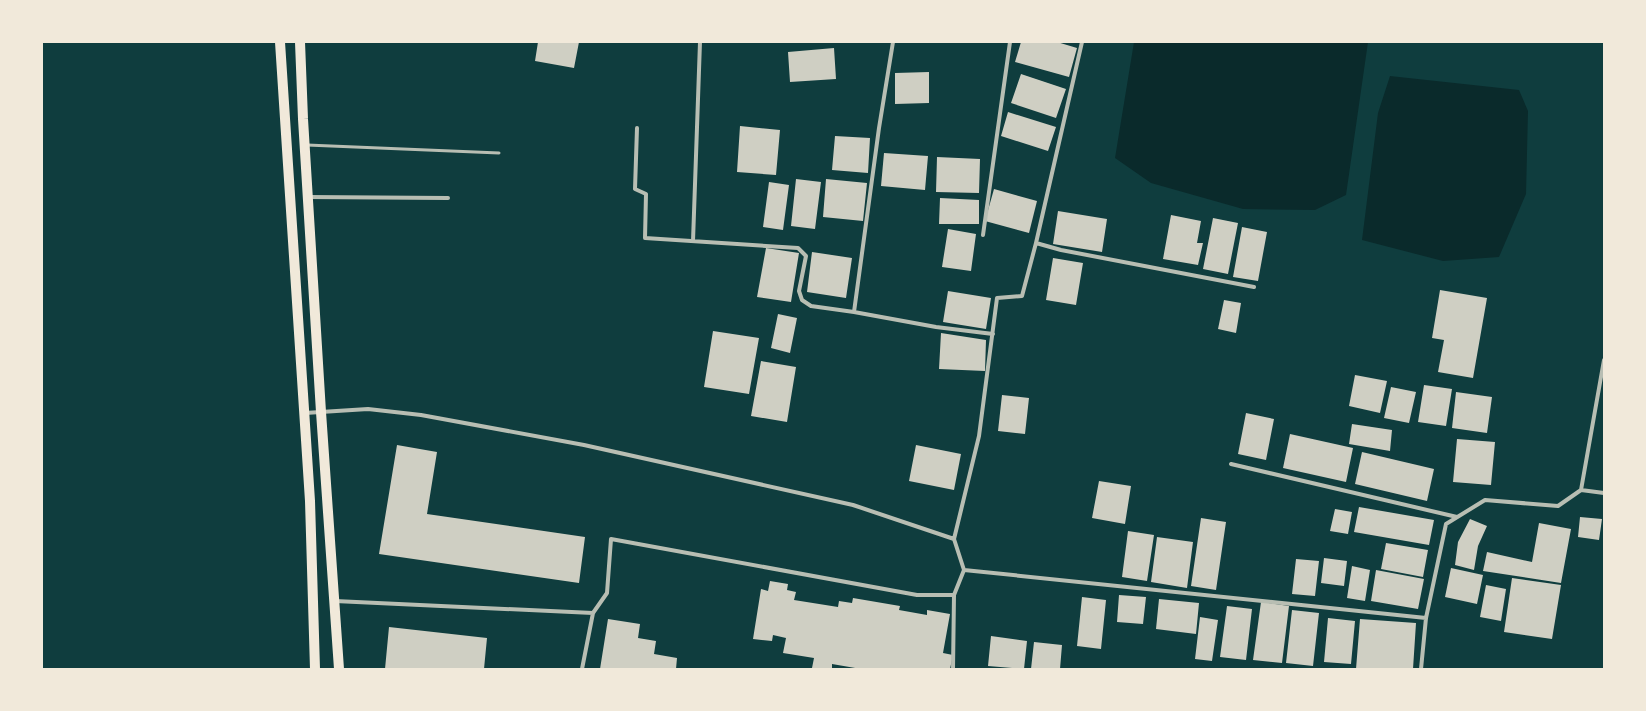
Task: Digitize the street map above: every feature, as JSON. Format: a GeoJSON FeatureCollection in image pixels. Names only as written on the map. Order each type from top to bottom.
{"type":"FeatureCollection","features":[{"type":"Feature","properties":{"kind":"main road"},"geometry":{"type":"LineString","coordinates":[[280,42],[310,501],[316,669]]}},
{"type":"Feature","properties":{"kind":"main road"},"geometry":{"type":"LineString","coordinates":[[300,42],[321,412],[339,669]]}},
{"type":"Feature","properties":{"kind":"street"},"geometry":{"type":"LineString","coordinates":[[693,241],[700,42]]}},
{"type":"Feature","properties":{"kind":"street"},"geometry":{"type":"LineString","coordinates":[[854,312],[879,128],[893,42]]}},
{"type":"Feature","properties":{"kind":"street"},"geometry":{"type":"LineString","coordinates":[[983,235],[1010,42]]}},
{"type":"Feature","properties":{"kind":"street"},"geometry":{"type":"LineString","coordinates":[[953,669],[954,595],[964,570],[954,539],[979,436],[993,334],[996,298],[1022,296],[1036,243],[1082,42]]}},
{"type":"Feature","properties":{"kind":"street"},"geometry":{"type":"LineString","coordinates":[[637,128],[635,189],[646,194],[645,238],[798,248],[806,256],[799,291],[802,300],[811,306],[854,312],[936,327],[993,334]]}},
{"type":"Feature","properties":{"kind":"street"},"geometry":{"type":"LineString","coordinates":[[308,197],[448,198]]}},
{"type":"Feature","properties":{"kind":"street"},"geometry":{"type":"LineString","coordinates":[[1036,243],[1061,250],[1254,287]]}},
{"type":"Feature","properties":{"kind":"street"},"geometry":{"type":"LineString","coordinates":[[1581,490],[1604,360]]}},
{"type":"Feature","properties":{"kind":"street"},"geometry":{"type":"LineString","coordinates":[[304,413],[368,409],[421,415],[584,445],[853,505],[954,539]]}},
{"type":"Feature","properties":{"kind":"street"},"geometry":{"type":"LineString","coordinates":[[1231,464],[1457,517]]}},
{"type":"Feature","properties":{"kind":"street"},"geometry":{"type":"LineString","coordinates":[[1421,669],[1426,618],[1446,524],[1485,500],[1558,506],[1581,490],[1604,493]]}},
{"type":"Feature","properties":{"kind":"street"},"geometry":{"type":"LineString","coordinates":[[582,669],[593,613],[607,592],[611,539],[917,595],[954,595]]}},
{"type":"Feature","properties":{"kind":"street"},"geometry":{"type":"LineString","coordinates":[[964,570],[1426,618]]}},
{"type":"Feature","properties":{"kind":"street"},"geometry":{"type":"LineString","coordinates":[[334,600],[593,613]]}},
{"type":"Feature","properties":{"kind":"lane"},"geometry":{"type":"LineString","coordinates":[[305,145],[499,153]]}},
{"type":"Feature","properties":{"kind":"water"},"geometry":{"type":"Polygon","coordinates":[[[1134,42],[1368,42],[1346,195],[1315,210],[1243,209],[1151,183],[1115,158],[1134,42]]]}},
{"type":"Feature","properties":{"kind":"water"},"geometry":{"type":"Polygon","coordinates":[[[1390,76],[1519,90],[1528,111],[1526,194],[1499,257],[1443,261],[1362,240],[1378,113],[1390,76]]]}},
{"type":"Feature","properties":{"kind":"building"},"geometry":{"type":"Polygon","coordinates":[[[538,42],[579,42],[574,68],[535,61],[538,42]]]}},
{"type":"Feature","properties":{"kind":"building"},"geometry":{"type":"Polygon","coordinates":[[[1021,42],[1057,42],[1077,48],[1069,77],[1015,62],[1021,42]]]}},
{"type":"Feature","properties":{"kind":"building"},"geometry":{"type":"Polygon","coordinates":[[[834,48],[836,79],[790,82],[788,52],[834,48]]]}},
{"type":"Feature","properties":{"kind":"building"},"geometry":{"type":"Polygon","coordinates":[[[929,72],[929,103],[895,104],[895,73],[929,72]]]}},
{"type":"Feature","properties":{"kind":"building"},"geometry":{"type":"Polygon","coordinates":[[[1021,74],[1066,89],[1056,118],[1011,103],[1021,74]]]}},
{"type":"Feature","properties":{"kind":"building"},"geometry":{"type":"Polygon","coordinates":[[[1008,112],[1056,127],[1048,151],[1001,136],[1008,112]]]}},
{"type":"Feature","properties":{"kind":"building"},"geometry":{"type":"Polygon","coordinates":[[[740,126],[780,130],[776,175],[737,172],[740,126]]]}},
{"type":"Feature","properties":{"kind":"building"},"geometry":{"type":"Polygon","coordinates":[[[835,136],[870,138],[868,173],[832,170],[835,136]]]}},
{"type":"Feature","properties":{"kind":"building"},"geometry":{"type":"Polygon","coordinates":[[[884,153],[928,156],[925,190],[881,186],[884,153]]]}},
{"type":"Feature","properties":{"kind":"building"},"geometry":{"type":"Polygon","coordinates":[[[937,157],[980,159],[979,193],[936,192],[937,157]]]}},
{"type":"Feature","properties":{"kind":"building"},"geometry":{"type":"Polygon","coordinates":[[[796,179],[821,182],[815,229],[791,226],[796,179]]]}},
{"type":"Feature","properties":{"kind":"building"},"geometry":{"type":"Polygon","coordinates":[[[826,179],[867,183],[863,221],[823,217],[826,179]]]}},
{"type":"Feature","properties":{"kind":"building"},"geometry":{"type":"Polygon","coordinates":[[[769,182],[789,185],[783,230],[763,227],[769,182]]]}},
{"type":"Feature","properties":{"kind":"building"},"geometry":{"type":"Polygon","coordinates":[[[994,189],[1037,201],[1029,233],[985,221],[994,189]]]}},
{"type":"Feature","properties":{"kind":"building"},"geometry":{"type":"Polygon","coordinates":[[[940,198],[979,200],[979,224],[939,224],[940,198]]]}},
{"type":"Feature","properties":{"kind":"building"},"geometry":{"type":"Polygon","coordinates":[[[1058,211],[1107,219],[1102,252],[1053,244],[1058,211]]]}},
{"type":"Feature","properties":{"kind":"building"},"geometry":{"type":"Polygon","coordinates":[[[1171,215],[1201,221],[1197,243],[1203,243],[1198,265],[1163,259],[1171,215]]]}},
{"type":"Feature","properties":{"kind":"building"},"geometry":{"type":"Polygon","coordinates":[[[1213,218],[1238,223],[1228,274],[1203,269],[1213,218]]]}},
{"type":"Feature","properties":{"kind":"building"},"geometry":{"type":"Polygon","coordinates":[[[1242,227],[1267,232],[1258,281],[1233,277],[1242,227]]]}},
{"type":"Feature","properties":{"kind":"building"},"geometry":{"type":"Polygon","coordinates":[[[948,229],[976,234],[971,271],[942,267],[948,229]]]}},
{"type":"Feature","properties":{"kind":"building"},"geometry":{"type":"Polygon","coordinates":[[[766,248],[799,253],[791,302],[757,297],[766,248]]]}},
{"type":"Feature","properties":{"kind":"building"},"geometry":{"type":"Polygon","coordinates":[[[812,252],[852,258],[846,298],[807,292],[812,252]]]}},
{"type":"Feature","properties":{"kind":"building"},"geometry":{"type":"Polygon","coordinates":[[[1053,258],[1083,263],[1076,305],[1046,300],[1053,258]]]}},
{"type":"Feature","properties":{"kind":"building"},"geometry":{"type":"Polygon","coordinates":[[[1440,290],[1487,298],[1473,378],[1438,372],[1444,340],[1432,338],[1440,290]]]}},
{"type":"Feature","properties":{"kind":"building"},"geometry":{"type":"Polygon","coordinates":[[[948,291],[991,298],[986,329],[943,322],[948,291]]]}},
{"type":"Feature","properties":{"kind":"building"},"geometry":{"type":"Polygon","coordinates":[[[1224,300],[1241,303],[1236,333],[1218,329],[1224,300]]]}},
{"type":"Feature","properties":{"kind":"building"},"geometry":{"type":"Polygon","coordinates":[[[778,314],[797,318],[790,353],[771,348],[778,314]]]}},
{"type":"Feature","properties":{"kind":"building"},"geometry":{"type":"Polygon","coordinates":[[[713,331],[759,338],[749,394],[704,387],[713,331]]]}},
{"type":"Feature","properties":{"kind":"building"},"geometry":{"type":"Polygon","coordinates":[[[941,333],[986,340],[985,371],[939,369],[941,333]]]}},
{"type":"Feature","properties":{"kind":"building"},"geometry":{"type":"Polygon","coordinates":[[[761,361],[796,367],[787,422],[751,416],[761,361]]]}},
{"type":"Feature","properties":{"kind":"building"},"geometry":{"type":"Polygon","coordinates":[[[1355,375],[1387,381],[1380,413],[1349,406],[1355,375]]]}},
{"type":"Feature","properties":{"kind":"building"},"geometry":{"type":"Polygon","coordinates":[[[1424,385],[1452,389],[1446,426],[1418,422],[1424,385]]]}},
{"type":"Feature","properties":{"kind":"building"},"geometry":{"type":"Polygon","coordinates":[[[1391,387],[1416,392],[1409,423],[1384,418],[1391,387]]]}},
{"type":"Feature","properties":{"kind":"building"},"geometry":{"type":"Polygon","coordinates":[[[1456,392],[1492,397],[1487,433],[1452,428],[1456,392]]]}},
{"type":"Feature","properties":{"kind":"building"},"geometry":{"type":"Polygon","coordinates":[[[1002,395],[1029,398],[1025,434],[998,431],[1002,395]]]}},
{"type":"Feature","properties":{"kind":"building"},"geometry":{"type":"Polygon","coordinates":[[[1246,413],[1274,419],[1266,460],[1238,454],[1246,413]]]}},
{"type":"Feature","properties":{"kind":"building"},"geometry":{"type":"Polygon","coordinates":[[[1352,424],[1392,430],[1390,451],[1349,444],[1352,424]]]}},
{"type":"Feature","properties":{"kind":"building"},"geometry":{"type":"Polygon","coordinates":[[[1290,434],[1353,448],[1346,482],[1283,468],[1290,434]]]}},
{"type":"Feature","properties":{"kind":"building"},"geometry":{"type":"Polygon","coordinates":[[[1457,439],[1495,442],[1491,485],[1453,482],[1457,439]]]}},
{"type":"Feature","properties":{"kind":"building"},"geometry":{"type":"Polygon","coordinates":[[[397,445],[437,452],[427,514],[585,537],[579,583],[379,554],[397,445]]]}},
{"type":"Feature","properties":{"kind":"building"},"geometry":{"type":"Polygon","coordinates":[[[916,445],[961,454],[954,490],[909,481],[916,445]]]}},
{"type":"Feature","properties":{"kind":"building"},"geometry":{"type":"Polygon","coordinates":[[[1362,452],[1434,469],[1427,501],[1355,484],[1362,452]]]}},
{"type":"Feature","properties":{"kind":"building"},"geometry":{"type":"Polygon","coordinates":[[[1099,481],[1131,486],[1125,524],[1092,518],[1099,481]]]}},
{"type":"Feature","properties":{"kind":"building"},"geometry":{"type":"Polygon","coordinates":[[[1359,507],[1434,520],[1429,545],[1354,532],[1359,507]]]}},
{"type":"Feature","properties":{"kind":"building"},"geometry":{"type":"Polygon","coordinates":[[[1335,509],[1352,512],[1348,534],[1330,531],[1335,509]]]}},
{"type":"Feature","properties":{"kind":"building"},"geometry":{"type":"Polygon","coordinates":[[[1580,517],[1602,519],[1599,540],[1578,537],[1580,517]]]}},
{"type":"Feature","properties":{"kind":"building"},"geometry":{"type":"Polygon","coordinates":[[[1201,518],[1226,522],[1216,590],[1191,586],[1201,518]]]}},
{"type":"Feature","properties":{"kind":"building"},"geometry":{"type":"Polygon","coordinates":[[[1470,519],[1487,526],[1478,546],[1474,570],[1455,565],[1458,542],[1470,519]]]}},
{"type":"Feature","properties":{"kind":"building"},"geometry":{"type":"Polygon","coordinates":[[[1539,523],[1571,529],[1561,583],[1483,571],[1487,552],[1532,562],[1539,523]]]}},
{"type":"Feature","properties":{"kind":"building"},"geometry":{"type":"Polygon","coordinates":[[[1128,531],[1154,535],[1147,581],[1122,577],[1128,531]]]}},
{"type":"Feature","properties":{"kind":"building"},"geometry":{"type":"Polygon","coordinates":[[[1157,537],[1193,542],[1187,588],[1151,582],[1157,537]]]}},
{"type":"Feature","properties":{"kind":"building"},"geometry":{"type":"Polygon","coordinates":[[[1386,543],[1428,550],[1423,577],[1381,569],[1386,543]]]}},
{"type":"Feature","properties":{"kind":"building"},"geometry":{"type":"Polygon","coordinates":[[[1324,558],[1347,561],[1344,586],[1321,583],[1324,558]]]}},
{"type":"Feature","properties":{"kind":"building"},"geometry":{"type":"Polygon","coordinates":[[[1296,559],[1319,561],[1315,596],[1292,594],[1296,559]]]}},
{"type":"Feature","properties":{"kind":"building"},"geometry":{"type":"Polygon","coordinates":[[[1352,566],[1370,570],[1365,601],[1347,598],[1352,566]]]}},
{"type":"Feature","properties":{"kind":"building"},"geometry":{"type":"Polygon","coordinates":[[[1451,568],[1483,575],[1477,604],[1445,597],[1451,568]]]}},
{"type":"Feature","properties":{"kind":"building"},"geometry":{"type":"Polygon","coordinates":[[[1376,570],[1424,579],[1418,609],[1371,601],[1376,570]]]}},
{"type":"Feature","properties":{"kind":"building"},"geometry":{"type":"Polygon","coordinates":[[[1512,578],[1561,585],[1552,639],[1504,632],[1512,578]]]}},
{"type":"Feature","properties":{"kind":"building"},"geometry":{"type":"Polygon","coordinates":[[[770,581],[788,584],[787,590],[796,592],[794,600],[838,607],[839,601],[852,603],[853,598],[900,606],[899,610],[927,615],[927,610],[950,614],[943,653],[953,655],[950,669],[861,669],[832,664],[832,669],[812,668],[814,658],[783,653],[786,638],[773,635],[772,641],[753,639],[761,589],[768,591],[770,581]]]}},
{"type":"Feature","properties":{"kind":"building"},"geometry":{"type":"Polygon","coordinates":[[[1486,585],[1506,589],[1501,621],[1480,617],[1486,585]]]}},
{"type":"Feature","properties":{"kind":"building"},"geometry":{"type":"Polygon","coordinates":[[[1119,595],[1146,597],[1143,624],[1117,622],[1119,595]]]}},
{"type":"Feature","properties":{"kind":"building"},"geometry":{"type":"Polygon","coordinates":[[[1082,597],[1106,600],[1101,649],[1077,646],[1082,597]]]}},
{"type":"Feature","properties":{"kind":"building"},"geometry":{"type":"Polygon","coordinates":[[[1159,599],[1199,603],[1196,634],[1156,629],[1159,599]]]}},
{"type":"Feature","properties":{"kind":"building"},"geometry":{"type":"Polygon","coordinates":[[[1261,602],[1289,606],[1282,663],[1253,660],[1261,602]]]}},
{"type":"Feature","properties":{"kind":"building"},"geometry":{"type":"Polygon","coordinates":[[[1227,606],[1252,609],[1246,660],[1220,657],[1227,606]]]}},
{"type":"Feature","properties":{"kind":"building"},"geometry":{"type":"Polygon","coordinates":[[[1292,610],[1319,613],[1313,666],[1286,663],[1292,610]]]}},
{"type":"Feature","properties":{"kind":"building"},"geometry":{"type":"Polygon","coordinates":[[[1200,617],[1218,620],[1212,661],[1195,659],[1200,617]]]}},
{"type":"Feature","properties":{"kind":"building"},"geometry":{"type":"Polygon","coordinates":[[[1328,618],[1355,621],[1351,664],[1324,662],[1328,618]]]}},
{"type":"Feature","properties":{"kind":"building"},"geometry":{"type":"Polygon","coordinates":[[[608,619],[640,624],[638,638],[656,641],[654,654],[677,658],[676,669],[600,669],[608,619]]]}},
{"type":"Feature","properties":{"kind":"building"},"geometry":{"type":"Polygon","coordinates":[[[1360,619],[1416,623],[1413,669],[1356,669],[1360,619]]]}},
{"type":"Feature","properties":{"kind":"building"},"geometry":{"type":"Polygon","coordinates":[[[389,627],[487,638],[484,669],[385,669],[389,627]]]}},
{"type":"Feature","properties":{"kind":"building"},"geometry":{"type":"Polygon","coordinates":[[[991,636],[1027,641],[1024,669],[988,666],[991,636]]]}},
{"type":"Feature","properties":{"kind":"building"},"geometry":{"type":"Polygon","coordinates":[[[1034,642],[1062,645],[1060,669],[1031,669],[1034,642]]]}}]}
